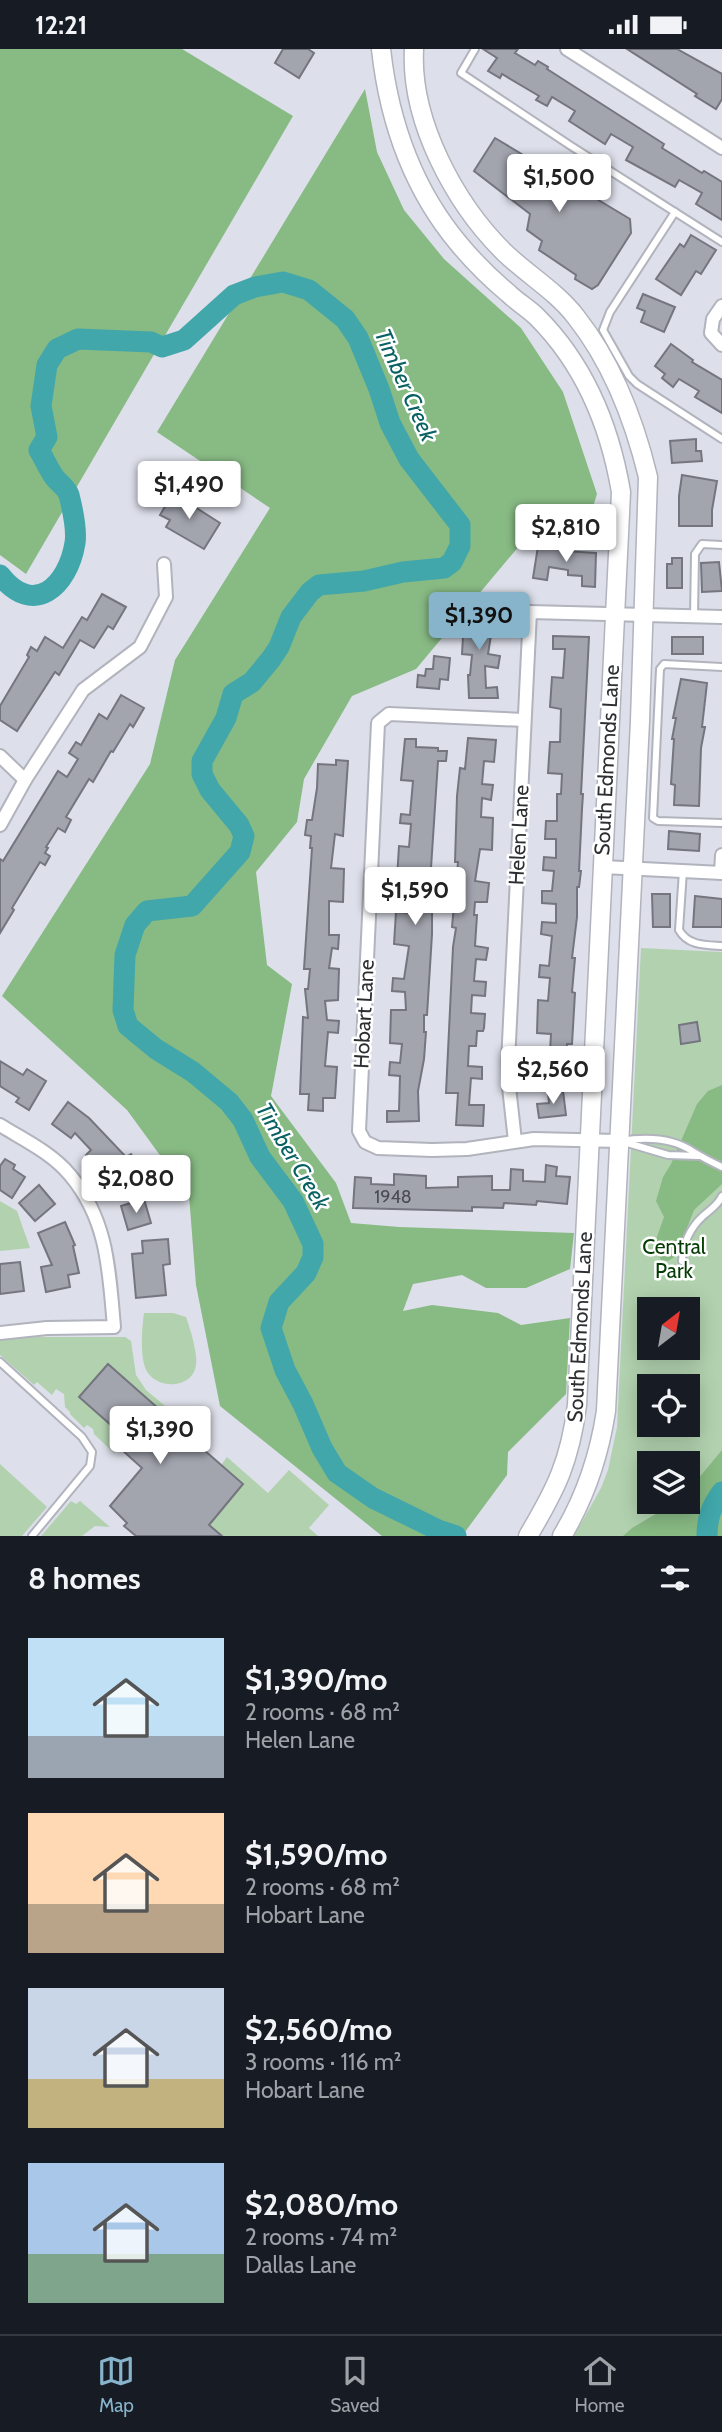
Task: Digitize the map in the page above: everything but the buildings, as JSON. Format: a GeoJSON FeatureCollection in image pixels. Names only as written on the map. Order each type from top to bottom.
{"type":"FeatureCollection","features":[{"type":"Feature","properties":{"kind":"main road","name":"South Edmonds Lane"},"geometry":{"type":"LineString","coordinates":[[381,49],[386,90],[394,121],[422,192],[458,243],[480,268],[535,314],[561,342],[587,385],[603,422],[616,464],[621,492],[577,1405],[567,1462],[554,1492],[528,1536]]}},
{"type":"Feature","properties":{"kind":"main road","name":"South Edmonds Lane"},"geometry":{"type":"LineString","coordinates":[[414,49],[413,63],[423,92],[423,117],[442,169],[482,228],[504,253],[548,288],[576,316],[618,385],[640,444],[648,477],[640,721],[606,1411],[597,1463],[583,1498],[564,1533]]}},
{"type":"Feature","properties":{"kind":"street"},"geometry":{"type":"LineString","coordinates":[[567,49],[722,148]]}},
{"type":"Feature","properties":{"kind":"street"},"geometry":{"type":"LineString","coordinates":[[722,306],[713,319],[711,333],[722,345]]}},
{"type":"Feature","properties":{"kind":"street"},"geometry":{"type":"LineString","coordinates":[[0,825],[82,690],[139,647],[166,597],[164,564]]}},
{"type":"Feature","properties":{"kind":"street","name":"Helen Lane"},"geometry":{"type":"LineString","coordinates":[[515,1141],[508,1062],[530,612],[614,614]]}},
{"type":"Feature","properties":{"kind":"street"},"geometry":{"type":"LineString","coordinates":[[614,614],[722,617]]}},
{"type":"Feature","properties":{"kind":"street","name":"Hobart Lane"},"geometry":{"type":"LineString","coordinates":[[524,720],[388,714],[378,723],[359,1131],[365,1142],[378,1148],[450,1150],[542,1139],[589,1140]]}},
{"type":"Feature","properties":{"kind":"street"},"geometry":{"type":"LineString","coordinates":[[0,756],[25,780]]}},
{"type":"Feature","properties":{"kind":"street"},"geometry":{"type":"LineString","coordinates":[[603,867],[722,873],[722,855]]}},
{"type":"Feature","properties":{"kind":"street"},"geometry":{"type":"LineString","coordinates":[[0,1125],[40,1149],[70,1174],[95,1216],[109,1261],[114,1327],[47,1328],[0,1333]]}},
{"type":"Feature","properties":{"kind":"street"},"geometry":{"type":"LineString","coordinates":[[589,1140],[618,1141]]}},
{"type":"Feature","properties":{"kind":"lane"},"geometry":{"type":"LineString","coordinates":[[475,49],[461,73],[722,242]]}},
{"type":"Feature","properties":{"kind":"lane"},"geometry":{"type":"LineString","coordinates":[[675,212],[610,312],[603,330],[629,376],[637,384],[722,439]]}},
{"type":"Feature","properties":{"kind":"lane"},"geometry":{"type":"LineString","coordinates":[[694,616],[695,554],[702,544],[722,545]]}},
{"type":"Feature","properties":{"kind":"lane"},"geometry":{"type":"LineString","coordinates":[[722,667],[664,664],[660,669],[653,818],[658,821],[722,823]]}},
{"type":"Feature","properties":{"kind":"lane"},"geometry":{"type":"LineString","coordinates":[[682,871],[679,930],[685,938],[696,944],[722,946]]}},
{"type":"Feature","properties":{"kind":"lane"},"geometry":{"type":"LineString","coordinates":[[618,1141],[652,1137],[692,1150],[698,1156],[722,1167],[722,1174]]}},
{"type":"Feature","properties":{"kind":"lane"},"geometry":{"type":"LineString","coordinates":[[618,1141],[668,1155],[698,1156]]}},
{"type":"Feature","properties":{"kind":"lane"},"geometry":{"type":"LineString","coordinates":[[682,1261],[685,1244],[693,1228],[715,1207],[722,1196]]}},
{"type":"Feature","properties":{"kind":"lane"},"geometry":{"type":"LineString","coordinates":[[0,1362],[82,1437],[92,1452],[90,1466],[32,1536]]}},
{"type":"Feature","properties":{"kind":"green space"},"geometry":{"type":"Polygon","coordinates":[[[0,49],[182,49],[293,116],[26,574],[0,555],[0,49]]]}},
{"type":"Feature","properties":{"kind":"green space"},"geometry":{"type":"Polygon","coordinates":[[[365,89],[377,152],[404,210],[444,259],[521,328],[563,392],[597,494],[586,529],[535,527],[416,669],[352,696],[304,779],[297,822],[256,872],[267,965],[292,984],[271,1096],[336,1183],[351,1223],[574,1233],[570,1269],[526,1288],[486,1288],[462,1275],[413,1284],[403,1311],[432,1305],[498,1313],[521,1325],[570,1318],[566,1394],[508,1452],[507,1475],[462,1536],[382,1536],[220,1406],[196,1285],[189,1195],[127,1110],[2,996],[150,764],[175,660],[270,508],[157,432],[365,89]]]}},
{"type":"Feature","properties":{"kind":"green space","name":"Central Park"},"geometry":{"type":"Polygon","coordinates":[[[641,948],[722,952],[722,1480],[698,1536],[574,1536],[608,1470],[617,1427],[641,948]]]}},
{"type":"Feature","properties":{"kind":"green space"},"geometry":{"type":"Polygon","coordinates":[[[722,1085],[722,1184],[694,1210],[676,1256],[668,1261],[661,1260],[654,1245],[664,1217],[656,1201],[663,1177],[697,1104],[708,1091],[722,1085]]]}},
{"type":"Feature","properties":{"kind":"green space"},"geometry":{"type":"Polygon","coordinates":[[[0,1201],[17,1211],[30,1248],[0,1251],[0,1201]]]}},
{"type":"Feature","properties":{"kind":"green space"},"geometry":{"type":"Polygon","coordinates":[[[144,1313],[173,1313],[186,1317],[196,1365],[194,1373],[183,1382],[160,1382],[145,1368],[142,1352],[144,1313]]]}},
{"type":"Feature","properties":{"kind":"green space"},"geometry":{"type":"Polygon","coordinates":[[[125,1337],[131,1341],[136,1375],[146,1390],[171,1411],[114,1453],[94,1434],[93,1429],[87,1425],[84,1428],[70,1414],[65,1407],[64,1394],[56,1389],[52,1395],[37,1382],[34,1385],[0,1355],[0,1338],[125,1337]]]}},
{"type":"Feature","properties":{"kind":"green space"},"geometry":{"type":"Polygon","coordinates":[[[722,1450],[722,1536],[623,1536],[656,1514],[700,1514],[700,1477],[722,1450]]]}},
{"type":"Feature","properties":{"kind":"green space"},"geometry":{"type":"Polygon","coordinates":[[[227,1457],[268,1493],[289,1470],[329,1505],[309,1528],[318,1536],[195,1536],[229,1495],[219,1468],[227,1457]]]}},
{"type":"Feature","properties":{"kind":"green space"},"geometry":{"type":"Polygon","coordinates":[[[0,1464],[47,1507],[22,1536],[0,1536],[0,1464]]]}},
{"type":"Feature","properties":{"kind":"green space"},"geometry":{"type":"Polygon","coordinates":[[[71,1501],[76,1504],[80,1501],[110,1527],[95,1526],[82,1536],[41,1536],[71,1501]]]}},
{"type":"Feature","properties":{"kind":"waterway","name":"Timber Creek"},"geometry":{"type":"LineString","coordinates":[[0,575],[13,588],[25,594],[37,595],[48,591],[65,572],[75,543],[69,495],[53,475],[39,450],[47,437],[41,406],[47,365],[57,349],[78,339],[151,342],[162,347],[184,340],[234,295],[255,287],[283,282],[309,290],[345,319],[358,338],[390,423],[409,459],[460,525],[460,546],[452,562],[444,568],[403,572],[364,581],[319,585],[310,592],[291,617],[271,659],[252,682],[233,694],[226,718],[202,761],[202,774],[210,790],[239,825],[244,836],[240,852],[192,906],[147,911],[135,925],[125,955],[123,1010],[128,1026],[156,1049],[193,1072],[229,1102],[243,1120],[260,1157],[293,1201],[313,1244],[313,1257],[306,1273],[279,1302],[271,1328],[285,1370],[322,1448],[337,1473],[373,1498],[456,1536]]}},
{"type":"Feature","properties":{"kind":"waterway","name":"Timber Creek"},"geometry":{"type":"LineString","coordinates":[[707,1536],[710,1513],[722,1492]]}}]}
